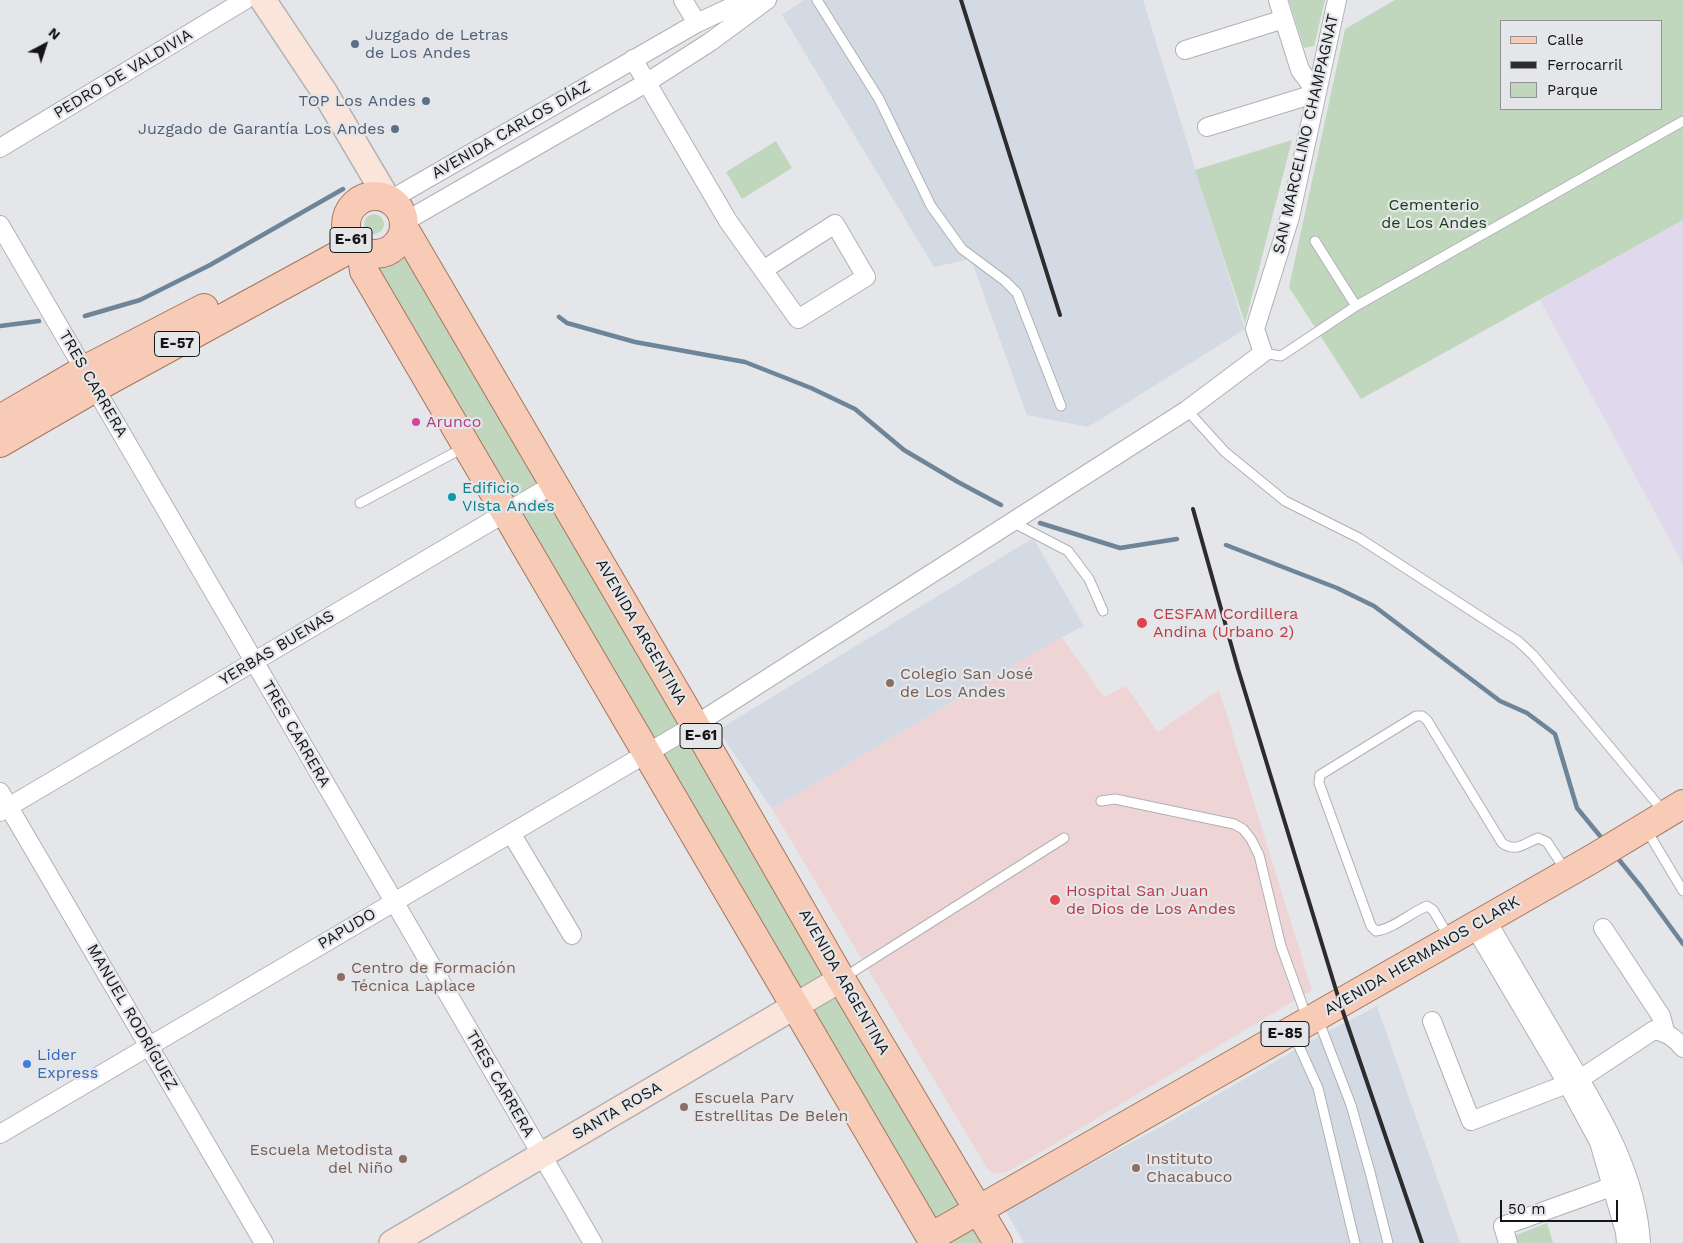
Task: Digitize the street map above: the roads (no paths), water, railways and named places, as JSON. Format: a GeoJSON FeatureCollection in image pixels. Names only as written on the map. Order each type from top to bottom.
{"type":"FeatureCollection","features":[{"type":"Feature","properties":{"kind":"main road","name":"E-61"},"geometry":{"type":"LineString","coordinates":[[246,0],[292,72],[381,198]]}},
{"type":"Feature","properties":{"kind":"main road","name":"E-61"},"geometry":{"type":"LineString","coordinates":[[263,0],[325,93],[381,198]]}},
{"type":"Feature","properties":{"kind":"main road","name":"E-61"},"geometry":{"type":"LineString","coordinates":[[381,198],[357,202],[350,210],[346,222],[364,271],[795,1007],[929,1241]]}},
{"type":"Feature","properties":{"kind":"main road","name":"AVENIDA ARGENTINA"},"geometry":{"type":"LineString","coordinates":[[381,198],[400,209],[404,225],[842,979],[998,1243]]}},
{"type":"Feature","properties":{"kind":"main road","name":"E-61"},"geometry":{"type":"LineString","coordinates":[[354,243],[372,254],[385,252],[400,240],[404,225]]}},
{"type":"Feature","properties":{"kind":"main road","name":"E-57"},"geometry":{"type":"LineString","coordinates":[[0,419],[90,379],[354,243]]}},
{"type":"Feature","properties":{"kind":"main road","name":"E-57"},"geometry":{"type":"LineString","coordinates":[[0,443],[90,379]]}},
{"type":"Feature","properties":{"kind":"main road","name":"AVENIDA HERMANOS CLARK"},"geometry":{"type":"LineString","coordinates":[[978,1210],[1657,820]]}},
{"type":"Feature","properties":{"kind":"main road","name":"SANTA ROSA"},"geometry":{"type":"LineString","coordinates":[[392,1243],[842,979]]}},
{"type":"Feature","properties":{"kind":"main road","name":"E-85"},"geometry":{"type":"LineString","coordinates":[[929,1241],[978,1210]]}},
{"type":"Feature","properties":{"kind":"street","name":"PEDRO DE VALDIVIA"},"geometry":{"type":"LineString","coordinates":[[0,148],[246,0]]}},
{"type":"Feature","properties":{"kind":"street"},"geometry":{"type":"LineString","coordinates":[[269,0],[298,52]]}},
{"type":"Feature","properties":{"kind":"street"},"geometry":{"type":"LineString","coordinates":[[683,0],[697,23]]}},
{"type":"Feature","properties":{"kind":"street","name":"AVENIDA CARLOS DÍAZ"},"geometry":{"type":"LineString","coordinates":[[381,198],[697,23],[746,0]]}},
{"type":"Feature","properties":{"kind":"street","name":"AVENIDA CARLOS DÍAZ"},"geometry":{"type":"LineString","coordinates":[[404,225],[646,83],[710,42],[766,0]]}},
{"type":"Feature","properties":{"kind":"street"},"geometry":{"type":"LineString","coordinates":[[1207,127],[1316,93],[1300,70],[1278,0]]}},
{"type":"Feature","properties":{"kind":"street","name":"SAN MARCELINO CHAMPAGNAT"},"geometry":{"type":"LineString","coordinates":[[1263,353],[1255,329],[1290,217],[1337,0]]}},
{"type":"Feature","properties":{"kind":"street"},"geometry":{"type":"LineString","coordinates":[[1185,50],[1284,19]]}},
{"type":"Feature","properties":{"kind":"street"},"geometry":{"type":"LineString","coordinates":[[632,60],[728,221],[763,270],[798,319],[866,277],[835,224],[763,270]]}},
{"type":"Feature","properties":{"kind":"street","name":"TRES CARRERA"},"geometry":{"type":"LineString","coordinates":[[0,225],[593,1243]]}},
{"type":"Feature","properties":{"kind":"street","name":"PAPUDO"},"geometry":{"type":"LineString","coordinates":[[0,1134],[694,725],[1187,410],[1263,353]]}},
{"type":"Feature","properties":{"kind":"street","name":"YERBAS BUENAS"},"geometry":{"type":"LineString","coordinates":[[4,810],[554,484]]}},
{"type":"Feature","properties":{"kind":"street","name":"MANUEL RODRÍGUEZ"},"geometry":{"type":"LineString","coordinates":[[0,792],[4,810],[148,1046],[264,1243]]}},
{"type":"Feature","properties":{"kind":"street"},"geometry":{"type":"LineString","coordinates":[[511,833],[572,935]]}},
{"type":"Feature","properties":{"kind":"street"},"geometry":{"type":"LineString","coordinates":[[1470,928],[1612,1138],[1621,1183],[1626,1243]]}},
{"type":"Feature","properties":{"kind":"street"},"geometry":{"type":"LineString","coordinates":[[1603,928],[1661,1016],[1665,1031]]}},
{"type":"Feature","properties":{"kind":"street"},"geometry":{"type":"LineString","coordinates":[[1432,1021],[1471,1121],[1574,1082],[1654,1030],[1665,1031],[1679,1042],[1683,1048]]}},
{"type":"Feature","properties":{"kind":"street"},"geometry":{"type":"LineString","coordinates":[[1508,1243],[1503,1226],[1621,1183]]}},
{"type":"Feature","properties":{"kind":"street"},"geometry":{"type":"LineString","coordinates":[[1621,1183],[1640,1230],[1640,1243]]}},
{"type":"Feature","properties":{"kind":"lane"},"geometry":{"type":"LineString","coordinates":[[817,0],[879,99],[931,206],[962,249],[1005,281],[1017,293],[1061,406]]}},
{"type":"Feature","properties":{"kind":"lane"},"geometry":{"type":"LineString","coordinates":[[1263,353],[1281,356],[1356,306],[1683,121]]}},
{"type":"Feature","properties":{"kind":"lane"},"geometry":{"type":"LineString","coordinates":[[1315,241],[1356,306]]}},
{"type":"Feature","properties":{"kind":"lane"},"geometry":{"type":"LineString","coordinates":[[1187,410],[1225,452],[1285,501],[1359,538],[1518,641],[1533,655],[1657,820],[1683,891]]}},
{"type":"Feature","properties":{"kind":"lane"},"geometry":{"type":"LineString","coordinates":[[360,503],[468,446]]}},
{"type":"Feature","properties":{"kind":"lane"},"geometry":{"type":"LineString","coordinates":[[1012,522],[1068,552],[1089,579],[1103,611]]}},
{"type":"Feature","properties":{"kind":"lane"},"geometry":{"type":"LineString","coordinates":[[1470,928],[1427,906],[1416,910],[1383,930],[1376,931],[1370,926],[1319,783],[1320,775],[1416,716],[1422,716],[1427,720],[1502,843],[1509,848],[1517,848],[1538,838],[1547,842],[1567,873]]}},
{"type":"Feature","properties":{"kind":"lane"},"geometry":{"type":"LineString","coordinates":[[1101,801],[1115,799],[1234,824],[1243,829],[1251,839],[1259,855],[1281,946],[1306,1023],[1318,1088],[1355,1243]]}},
{"type":"Feature","properties":{"kind":"lane"},"geometry":{"type":"LineString","coordinates":[[842,979],[1064,838]]}},
{"type":"Feature","properties":{"kind":"lane"},"geometry":{"type":"LineString","coordinates":[[1306,1023],[1351,1105],[1388,1243]]}},
{"type":"Feature","properties":{"kind":"waterway"},"geometry":{"type":"LineString","coordinates":[[85,316],[140,300],[210,265],[343,189]]}},
{"type":"Feature","properties":{"kind":"waterway"},"geometry":{"type":"LineString","coordinates":[[559,317],[567,323],[635,342],[745,362],[811,388],[855,409],[904,450],[1001,505]]}},
{"type":"Feature","properties":{"kind":"waterway"},"geometry":{"type":"LineString","coordinates":[[0,326],[39,321]]}},
{"type":"Feature","properties":{"kind":"waterway"},"geometry":{"type":"LineString","coordinates":[[1040,523],[1120,548],[1177,539]]}},
{"type":"Feature","properties":{"kind":"waterway"},"geometry":{"type":"LineString","coordinates":[[1226,545],[1337,588],[1374,606],[1500,701],[1527,713],[1555,734],[1577,808],[1605,842]]}},
{"type":"Feature","properties":{"kind":"waterway"},"geometry":{"type":"LineString","coordinates":[[1616,856],[1683,944]]}},
{"type":"Feature","properties":{"kind":"railway"},"geometry":{"type":"LineString","coordinates":[[961,0],[1060,315]]}},
{"type":"Feature","properties":{"kind":"railway"},"geometry":{"type":"LineString","coordinates":[[1193,509],[1238,669],[1340,1003],[1422,1243]]}},
{"type":"Feature","properties":{"kind":"place","name":"Juzgado de Letras de Los Andes"},"geometry":{"type":"Point","coordinates":[355,44]}},
{"type":"Feature","properties":{"kind":"place","name":"TOP Los Andes"},"geometry":{"type":"Point","coordinates":[426,101]}},
{"type":"Feature","properties":{"kind":"place","name":"Juzgado de Garantía Los Andes"},"geometry":{"type":"Point","coordinates":[395,129]}},
{"type":"Feature","properties":{"kind":"place","name":"Arunco"},"geometry":{"type":"Point","coordinates":[416,422]}},
{"type":"Feature","properties":{"kind":"place","name":"Edificio VIsta Andes"},"geometry":{"type":"Point","coordinates":[452,497]}},
{"type":"Feature","properties":{"kind":"place","name":"CESFAM Cordillera Andina (Urbano 2)"},"geometry":{"type":"Point","coordinates":[1142,623]}},
{"type":"Feature","properties":{"kind":"place","name":"Colegio San José de Los Andes"},"geometry":{"type":"Point","coordinates":[890,683]}},
{"type":"Feature","properties":{"kind":"place","name":"Hospital San Juan de Dios de Los Andes"},"geometry":{"type":"Point","coordinates":[1055,900]}},
{"type":"Feature","properties":{"kind":"place","name":"Centro de Formación Técnica Laplace"},"geometry":{"type":"Point","coordinates":[341,977]}},
{"type":"Feature","properties":{"kind":"place","name":"Lider Express"},"geometry":{"type":"Point","coordinates":[27,1064]}},
{"type":"Feature","properties":{"kind":"place","name":"Escuela Parv Estrellitas De Belen"},"geometry":{"type":"Point","coordinates":[684,1107]}},
{"type":"Feature","properties":{"kind":"place","name":"Escuela Metodista del Niño"},"geometry":{"type":"Point","coordinates":[403,1159]}},
{"type":"Feature","properties":{"kind":"place","name":"Instituto Chacabuco"},"geometry":{"type":"Point","coordinates":[1136,1168]}},
{"type":"Feature","properties":{"kind":"park label","name":"Cementerio de Los Andes"},"geometry":{"type":"Point","coordinates":[1434,214]}}]}
